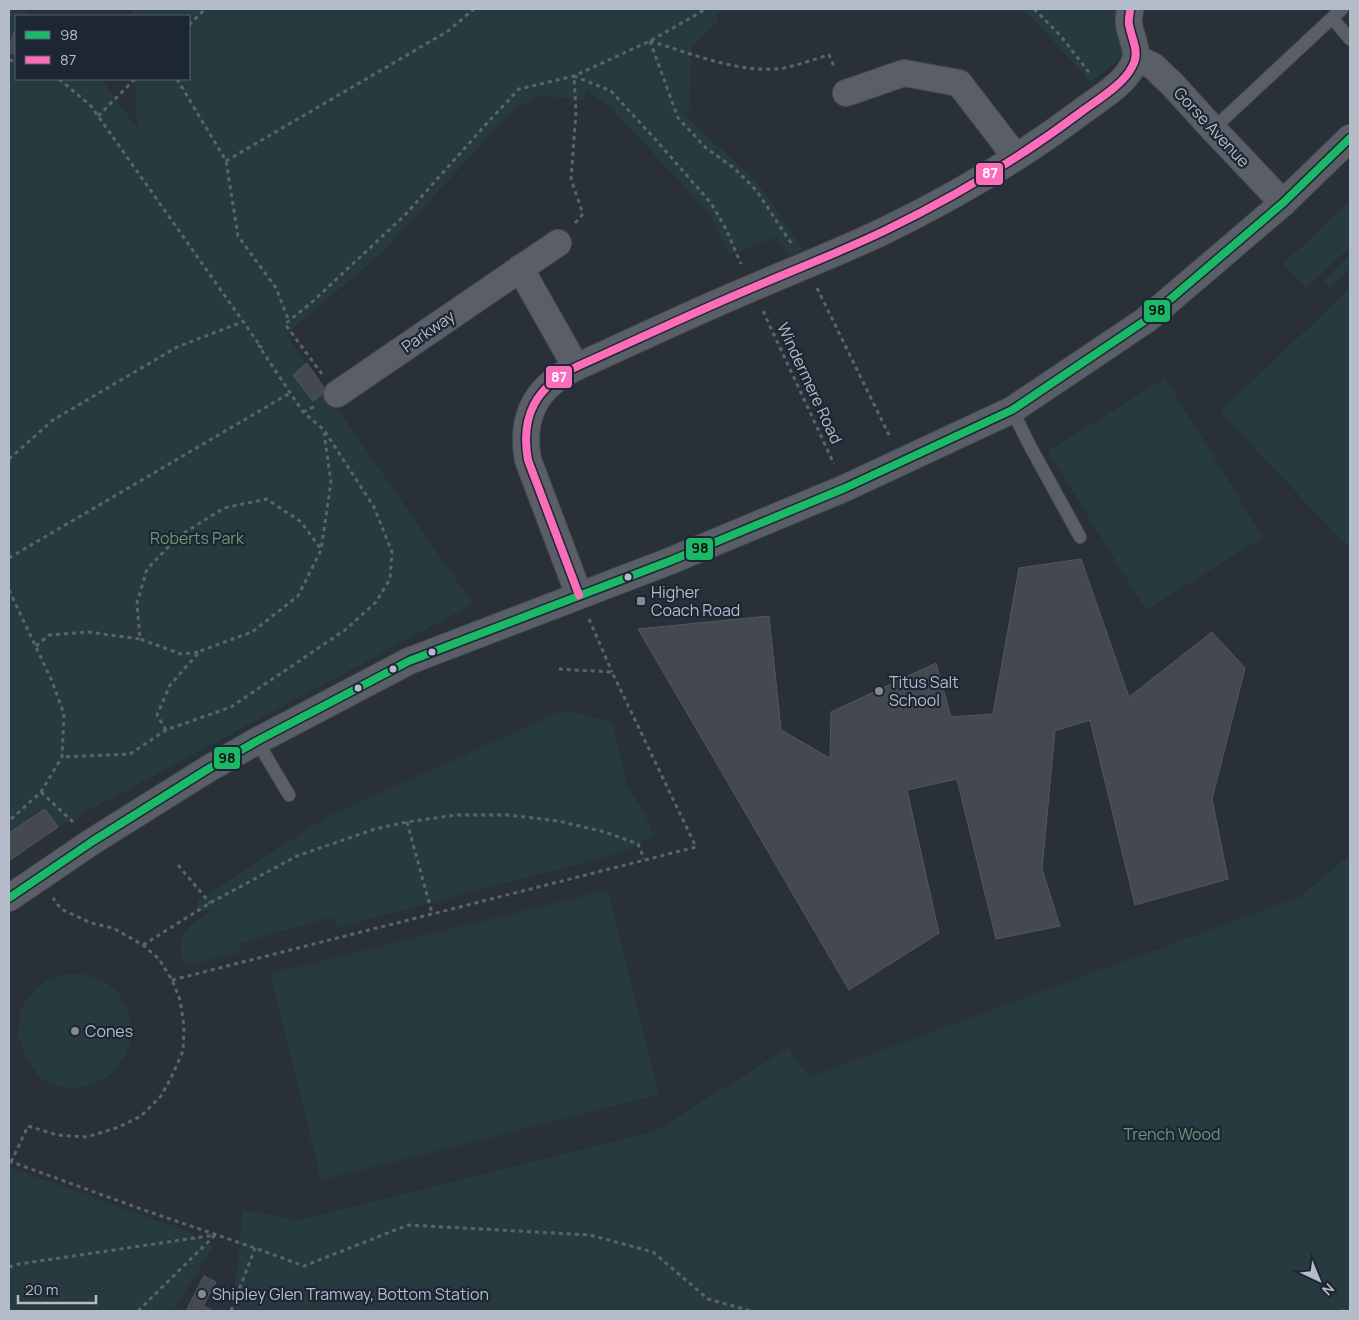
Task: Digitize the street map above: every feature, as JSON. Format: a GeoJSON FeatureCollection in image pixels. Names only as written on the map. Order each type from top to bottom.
{"type":"FeatureCollection","features":[{"type":"Feature","properties":{"kind":"street"},"geometry":{"type":"LineString","coordinates":[[579,595],[528,460],[525,445],[529,416],[547,386],[560,375],[752,288],[884,231],[966,187],[1016,156],[1068,121],[1106,93],[1126,75],[1136,58],[1136,46],[1128,22],[1130,9]]}},
{"type":"Feature","properties":{"kind":"street","name":"Gorse Avenue"},"geometry":{"type":"LineString","coordinates":[[1136,58],[1153,66],[1172,84],[1283,203]]}},
{"type":"Feature","properties":{"kind":"street"},"geometry":{"type":"LineString","coordinates":[[846,93],[904,73],[959,83],[1016,156]]}},
{"type":"Feature","properties":{"kind":"street"},"geometry":{"type":"LineString","coordinates":[[9,898],[159,799],[256,741],[409,661],[670,561],[845,488],[1012,410],[1146,320],[1283,203],[1350,138]]}},
{"type":"Feature","properties":{"kind":"street","name":"Parkway"},"geometry":{"type":"LineString","coordinates":[[337,394],[558,242]]}},
{"type":"Feature","properties":{"kind":"street"},"geometry":{"type":"LineString","coordinates":[[520,268],[576,368]]}},
{"type":"Feature","properties":{"kind":"lane"},"geometry":{"type":"LineString","coordinates":[[1213,129],[1342,9]]}},
{"type":"Feature","properties":{"kind":"lane"},"geometry":{"type":"LineString","coordinates":[[1332,18],[1350,39]]}},
{"type":"Feature","properties":{"kind":"lane"},"geometry":{"type":"LineString","coordinates":[[1012,410],[1080,537]]}},
{"type":"Feature","properties":{"kind":"lane"},"geometry":{"type":"LineString","coordinates":[[256,741],[289,795]]}},
{"type":"Feature","properties":{"kind":"path"},"geometry":{"type":"LineString","coordinates":[[190,23],[205,9]]}},
{"type":"Feature","properties":{"kind":"path"},"geometry":{"type":"LineString","coordinates":[[226,161],[448,31],[474,9]]}},
{"type":"Feature","properties":{"kind":"path"},"geometry":{"type":"LineString","coordinates":[[337,394],[286,324],[312,304],[405,215],[488,121],[519,89],[574,76],[650,42],[706,9]]}},
{"type":"Feature","properties":{"kind":"path"},"geometry":{"type":"LineString","coordinates":[[1034,9],[1060,35],[1106,93]]}},
{"type":"Feature","properties":{"kind":"path"},"geometry":{"type":"LineString","coordinates":[[650,42],[732,66],[758,69],[784,68],[829,55],[846,93]]}},
{"type":"Feature","properties":{"kind":"path"},"geometry":{"type":"LineString","coordinates":[[650,42],[678,118],[706,148],[734,168],[756,190],[806,265],[902,462]]}},
{"type":"Feature","properties":{"kind":"path"},"geometry":{"type":"LineString","coordinates":[[558,242],[583,214],[571,179],[576,112],[574,76]]}},
{"type":"Feature","properties":{"kind":"path","name":"Windermere Road"},"geometry":{"type":"LineString","coordinates":[[574,76],[611,91],[711,203],[726,229],[845,488]]}},
{"type":"Feature","properties":{"kind":"path"},"geometry":{"type":"LineString","coordinates":[[60,80],[91,106],[211,274],[303,412],[324,430],[374,507],[392,552],[390,579],[376,602],[345,630],[231,707],[166,730],[130,754],[62,757]]}},
{"type":"Feature","properties":{"kind":"path"},"geometry":{"type":"LineString","coordinates":[[98,116],[134,80]]}},
{"type":"Feature","properties":{"kind":"path"},"geometry":{"type":"LineString","coordinates":[[178,80],[226,161],[238,236],[276,288],[289,321]]}},
{"type":"Feature","properties":{"kind":"path"},"geometry":{"type":"LineString","coordinates":[[9,459],[53,420],[178,347],[242,322]]}},
{"type":"Feature","properties":{"kind":"path"},"geometry":{"type":"LineString","coordinates":[[9,558],[290,393]]}},
{"type":"Feature","properties":{"kind":"path"},"geometry":{"type":"LineString","coordinates":[[36,646],[48,634],[88,632],[140,639],[181,654],[200,651],[252,632],[298,596],[321,550],[331,482],[324,430]]}},
{"type":"Feature","properties":{"kind":"path"},"geometry":{"type":"LineString","coordinates":[[140,639],[137,603],[147,569],[179,536],[224,508],[267,499],[301,522],[321,550]]}},
{"type":"Feature","properties":{"kind":"path"},"geometry":{"type":"LineString","coordinates":[[9,590],[52,681],[64,714],[62,757],[41,792],[9,822]]}},
{"type":"Feature","properties":{"kind":"path"},"geometry":{"type":"LineString","coordinates":[[172,980],[696,847],[612,672],[579,595]]}},
{"type":"Feature","properties":{"kind":"path"},"geometry":{"type":"LineString","coordinates":[[166,730],[157,715],[170,684],[200,651]]}},
{"type":"Feature","properties":{"kind":"path"},"geometry":{"type":"LineString","coordinates":[[557,669],[612,672]]}},
{"type":"Feature","properties":{"kind":"path"},"geometry":{"type":"LineString","coordinates":[[41,792],[93,841]]}},
{"type":"Feature","properties":{"kind":"path"},"geometry":{"type":"LineString","coordinates":[[143,946],[210,903],[297,856],[375,829],[407,822],[456,815],[508,815],[558,821],[605,832],[638,844],[644,860]]}},
{"type":"Feature","properties":{"kind":"path"},"geometry":{"type":"LineString","coordinates":[[407,822],[432,913]]}},
{"type":"Feature","properties":{"kind":"path"},"geometry":{"type":"LineString","coordinates":[[178,865],[210,903]]}},
{"type":"Feature","properties":{"kind":"path"},"geometry":{"type":"LineString","coordinates":[[40,877],[60,909],[91,923],[113,928],[143,946],[159,959],[172,980],[180,1000],[184,1026],[183,1051],[161,1096],[141,1116],[120,1127],[87,1137],[57,1135],[28,1126],[10,1161],[304,1266],[408,1225],[590,1234],[652,1252],[708,1300],[751,1311]]}},
{"type":"Feature","properties":{"kind":"path"},"geometry":{"type":"LineString","coordinates":[[9,1267],[215,1234]]}},
{"type":"Feature","properties":{"kind":"path"},"geometry":{"type":"LineString","coordinates":[[138,1311],[215,1234]]}},
{"type":"Feature","properties":{"kind":"path"},"geometry":{"type":"LineString","coordinates":[[231,1311],[255,1248]]}},
{"type":"Feature","properties":{"kind":"path"},"geometry":{"type":"LineString","coordinates":[[1341,1311],[1350,1311]]}},
{"type":"Feature","properties":{"kind":"green space","name":"Roberts Park"},"geometry":{"type":"Polygon","coordinates":[[[9,9],[22,9],[31,15],[15,15],[15,80],[102,80],[137,128],[135,80],[190,80],[190,15],[131,15],[131,9],[726,9],[717,14],[718,21],[691,49],[690,107],[683,114],[756,181],[803,249],[789,257],[777,236],[729,255],[709,213],[607,104],[586,91],[584,101],[541,95],[513,110],[381,254],[295,326],[287,336],[473,604],[58,827],[9,861],[9,9]]]}},
{"type":"Feature","properties":{"kind":"green space"},"geometry":{"type":"Polygon","coordinates":[[[1020,9],[1115,9],[1122,57],[1091,83],[1036,22],[1020,9]]]}},
{"type":"Feature","properties":{"kind":"green space"},"geometry":{"type":"Polygon","coordinates":[[[1350,201],[1350,247],[1306,288],[1283,264],[1350,201]]]}},
{"type":"Feature","properties":{"kind":"green space"},"geometry":{"type":"Polygon","coordinates":[[[1350,256],[1350,268],[1330,288],[1324,282],[1350,256]]]}},
{"type":"Feature","properties":{"kind":"green space"},"geometry":{"type":"Polygon","coordinates":[[[1350,288],[1350,549],[1220,412],[1350,288]]]}},
{"type":"Feature","properties":{"kind":"green space"},"geometry":{"type":"Polygon","coordinates":[[[1165,378],[1263,537],[1146,610],[1048,451],[1165,378]]]}},
{"type":"Feature","properties":{"kind":"green space"},"geometry":{"type":"Polygon","coordinates":[[[567,711],[608,721],[613,726],[627,785],[645,815],[654,836],[620,853],[336,928],[334,916],[238,944],[241,952],[184,966],[181,949],[184,934],[197,920],[214,910],[196,911],[198,900],[327,817],[551,716],[567,711]]]}},
{"type":"Feature","properties":{"kind":"green space","name":"Trench Wood"},"geometry":{"type":"Polygon","coordinates":[[[1350,855],[1350,1311],[232,1311],[243,1210],[299,1220],[655,1131],[788,1048],[809,1077],[1300,897],[1350,855]]]}},
{"type":"Feature","properties":{"kind":"green space"},"geometry":{"type":"Polygon","coordinates":[[[608,890],[659,1095],[321,1180],[270,974],[608,890]]]}},
{"type":"Feature","properties":{"kind":"green space"},"geometry":{"type":"Polygon","coordinates":[[[82,974],[103,980],[119,993],[129,1012],[132,1033],[127,1052],[114,1072],[93,1085],[68,1089],[42,1080],[26,1059],[18,1035],[20,1015],[21,1008],[43,982],[62,975],[82,974]]]}},
{"type":"Feature","properties":{"kind":"green space"},"geometry":{"type":"Polygon","coordinates":[[[9,1167],[191,1233],[213,1247],[173,1311],[9,1311],[9,1167]]]}},
{"type":"Feature","properties":{"kind":"building"},"geometry":{"type":"Polygon","coordinates":[[[14,33],[15,55],[9,52],[14,33]]]}},
{"type":"Feature","properties":{"kind":"building"},"geometry":{"type":"Polygon","coordinates":[[[307,363],[326,391],[313,401],[293,375],[307,363]]]}},
{"type":"Feature","properties":{"kind":"building"},"geometry":{"type":"Polygon","coordinates":[[[1081,559],[1129,697],[1212,632],[1245,668],[1212,799],[1228,879],[1135,905],[1090,720],[1055,731],[1042,869],[1060,926],[996,939],[957,779],[907,790],[939,933],[849,990],[638,629],[769,616],[781,730],[830,758],[831,712],[936,663],[951,717],[993,714],[1019,568],[1081,559]]]}},
{"type":"Feature","properties":{"kind":"building"},"geometry":{"type":"Polygon","coordinates":[[[45,809],[58,827],[9,861],[9,833],[45,809]]]}},
{"type":"Feature","properties":{"kind":"building","name":"Shipley Glen Tramway, Bottom Station"},"geometry":{"type":"Polygon","coordinates":[[[204,1276],[216,1282],[203,1306],[213,1311],[186,1311],[204,1276]]]}},
{"type":"Feature","properties":{"kind":"transit line","name":"87"},"geometry":{"type":"LineString","coordinates":[[579,595],[528,460],[526,430],[529,417],[534,404],[550,384],[576,367],[724,300],[884,231],[960,191],[1034,145],[1109,92],[1128,74],[1136,56],[1130,30],[1130,9]]}},
{"type":"Feature","properties":{"kind":"transit line","name":"98"},"geometry":{"type":"LineString","coordinates":[[9,898],[93,841],[208,769],[409,661],[670,561],[845,488],[1012,410],[1146,320],[1283,203],[1350,138]]}},
{"type":"Feature","properties":{"kind":"place","name":"Higher Coach Road"},"geometry":{"type":"Point","coordinates":[641,601]}},
{"type":"Feature","properties":{"kind":"place","name":"Titus Salt School"},"geometry":{"type":"Point","coordinates":[879,691]}},
{"type":"Feature","properties":{"kind":"place","name":"Cones"},"geometry":{"type":"Point","coordinates":[75,1031]}},
{"type":"Feature","properties":{"kind":"place","name":"Shipley Glen Tramway, Bottom Station"},"geometry":{"type":"Point","coordinates":[202,1294]}}]}
